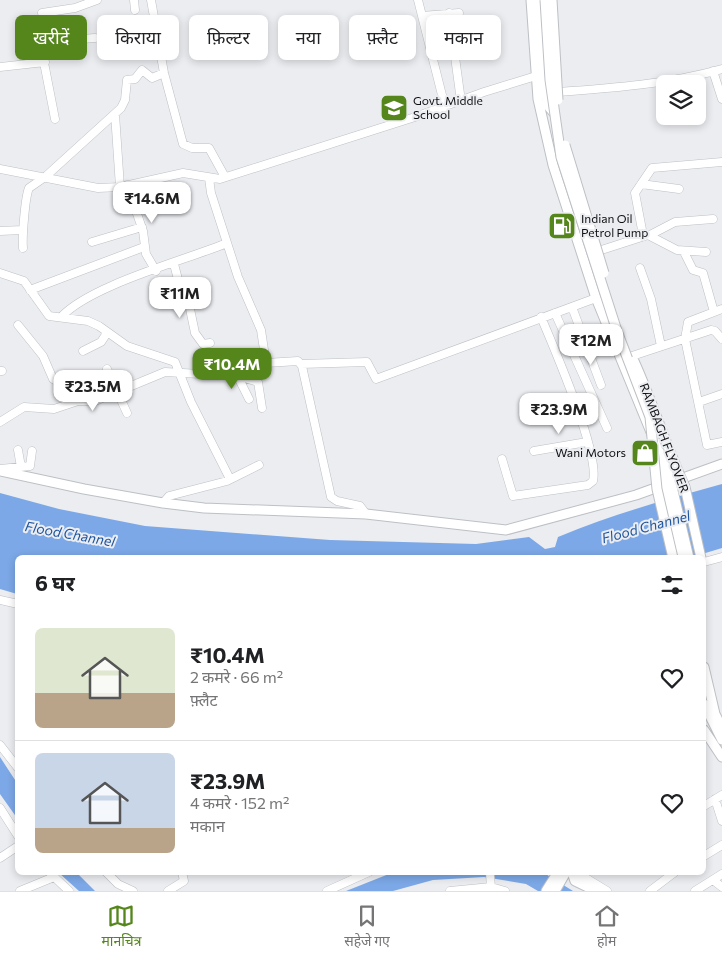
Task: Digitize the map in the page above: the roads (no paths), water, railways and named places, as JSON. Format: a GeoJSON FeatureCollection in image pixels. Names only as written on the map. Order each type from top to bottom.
{"type":"FeatureCollection","features":[{"type":"Feature","properties":{"kind":"main road"},"geometry":{"type":"LineString","coordinates":[[531,0],[538,99],[553,165],[596,298],[655,442],[688,555]]}},
{"type":"Feature","properties":{"kind":"main road"},"geometry":{"type":"LineString","coordinates":[[537,0],[546,93],[549,107],[554,113]]}},
{"type":"Feature","properties":{"kind":"main road"},"geometry":{"type":"LineString","coordinates":[[548,0],[553,80],[563,153],[593,252],[645,395],[668,488],[679,555]]}},
{"type":"Feature","properties":{"kind":"main road","name":"RAMBAGH FLYOVER"},"geometry":{"type":"LineString","coordinates":[[548,0],[554,113],[561,157],[617,331],[650,417],[657,489],[672,555]]}},
{"type":"Feature","properties":{"kind":"main road","name":"RAMBAGH FLYOVER"},"geometry":{"type":"LineString","coordinates":[[548,0],[562,133],[574,179],[632,356],[654,407],[670,457],[684,488],[700,555]]}},
{"type":"Feature","properties":{"kind":"main road"},"geometry":{"type":"LineString","coordinates":[[0,470],[84,489],[204,508],[366,514],[506,530],[668,488],[722,464]]}},
{"type":"Feature","properties":{"kind":"main road"},"geometry":{"type":"LineString","coordinates":[[706,676],[715,714],[722,728]]}},
{"type":"Feature","properties":{"kind":"main road"},"geometry":{"type":"LineString","coordinates":[[706,708],[722,740]]}},
{"type":"Feature","properties":{"kind":"main road"},"geometry":{"type":"LineString","coordinates":[[706,738],[722,757]]}},
{"type":"Feature","properties":{"kind":"main road"},"geometry":{"type":"LineString","coordinates":[[546,891],[556,875]]}},
{"type":"Feature","properties":{"kind":"main road"},"geometry":{"type":"LineString","coordinates":[[555,891],[564,875]]}},
{"type":"Feature","properties":{"kind":"main road"},"geometry":{"type":"LineString","coordinates":[[573,875],[575,881],[596,891]]}},
{"type":"Feature","properties":{"kind":"street"},"geometry":{"type":"LineString","coordinates":[[42,13],[97,0]]}},
{"type":"Feature","properties":{"kind":"street"},"geometry":{"type":"LineString","coordinates":[[134,0],[135,10]]}},
{"type":"Feature","properties":{"kind":"street"},"geometry":{"type":"LineString","coordinates":[[151,0],[164,73],[183,144],[186,147],[209,148],[225,177]]}},
{"type":"Feature","properties":{"kind":"street"},"geometry":{"type":"LineString","coordinates":[[418,0],[445,107]]}},
{"type":"Feature","properties":{"kind":"street"},"geometry":{"type":"LineString","coordinates":[[422,16],[459,13]]}},
{"type":"Feature","properties":{"kind":"street"},"geometry":{"type":"LineString","coordinates":[[449,14],[461,100]]}},
{"type":"Feature","properties":{"kind":"street"},"geometry":{"type":"LineString","coordinates":[[55,119],[45,62],[40,46],[42,41],[95,38]]}},
{"type":"Feature","properties":{"kind":"street"},"geometry":{"type":"LineString","coordinates":[[0,67],[45,62]]}},
{"type":"Feature","properties":{"kind":"street"},"geometry":{"type":"LineString","coordinates":[[558,92],[666,82],[722,69]]}},
{"type":"Feature","properties":{"kind":"street"},"geometry":{"type":"LineString","coordinates":[[24,248],[22,230],[25,221],[27,190],[45,177],[115,114],[123,104],[127,80],[137,78],[142,70],[152,78],[164,73]]}},
{"type":"Feature","properties":{"kind":"street"},"geometry":{"type":"LineString","coordinates":[[713,71],[722,99]]}},
{"type":"Feature","properties":{"kind":"street"},"geometry":{"type":"LineString","coordinates":[[0,169],[98,188],[123,186],[183,173],[208,178],[225,177],[536,76]]}},
{"type":"Feature","properties":{"kind":"street"},"geometry":{"type":"LineString","coordinates":[[115,114],[123,186],[142,228],[144,247],[156,271]]}},
{"type":"Feature","properties":{"kind":"street"},"geometry":{"type":"LineString","coordinates":[[706,252],[684,252],[672,249],[647,235],[635,196],[636,190],[655,167],[722,162]]}},
{"type":"Feature","properties":{"kind":"street"},"geometry":{"type":"LineString","coordinates":[[208,178],[211,193],[241,284],[258,322],[266,363]]}},
{"type":"Feature","properties":{"kind":"street"},"geometry":{"type":"LineString","coordinates":[[641,184],[679,189]]}},
{"type":"Feature","properties":{"kind":"street"},"geometry":{"type":"LineString","coordinates":[[582,256],[647,235],[675,222],[713,219]]}},
{"type":"Feature","properties":{"kind":"street"},"geometry":{"type":"LineString","coordinates":[[92,242],[142,228]]}},
{"type":"Feature","properties":{"kind":"street"},"geometry":{"type":"LineString","coordinates":[[0,231],[22,230]]}},
{"type":"Feature","properties":{"kind":"street"},"geometry":{"type":"LineString","coordinates":[[60,317],[71,306],[122,282],[156,271],[227,243]]}},
{"type":"Feature","properties":{"kind":"street"},"geometry":{"type":"LineString","coordinates":[[30,290],[144,247]]}},
{"type":"Feature","properties":{"kind":"street"},"geometry":{"type":"LineString","coordinates":[[684,252],[693,270],[703,273],[714,312]]}},
{"type":"Feature","properties":{"kind":"street"},"geometry":{"type":"LineString","coordinates":[[174,264],[180,287],[189,304],[196,336],[204,344],[210,343]]}},
{"type":"Feature","properties":{"kind":"street"},"geometry":{"type":"LineString","coordinates":[[640,268],[651,299],[661,346]]}},
{"type":"Feature","properties":{"kind":"street"},"geometry":{"type":"LineString","coordinates":[[0,273],[18,278],[27,284],[50,316],[88,321],[127,346],[173,361],[191,402],[230,479]]}},
{"type":"Feature","properties":{"kind":"street"},"geometry":{"type":"LineString","coordinates":[[237,375],[266,363],[294,360],[301,364],[367,362],[376,379],[596,298]]}},
{"type":"Feature","properties":{"kind":"street"},"geometry":{"type":"LineString","coordinates":[[572,307],[601,385]]}},
{"type":"Feature","properties":{"kind":"street"},"geometry":{"type":"LineString","coordinates":[[722,309],[688,322],[685,339],[707,445],[722,442]]}},
{"type":"Feature","properties":{"kind":"street"},"geometry":{"type":"LineString","coordinates":[[555,313],[607,428]]}},
{"type":"Feature","properties":{"kind":"street"},"geometry":{"type":"LineString","coordinates":[[502,459],[513,496],[588,484],[594,478],[587,442],[574,397],[541,317]]}},
{"type":"Feature","properties":{"kind":"street"},"geometry":{"type":"LineString","coordinates":[[18,325],[44,356],[53,379],[64,385],[78,401]]}},
{"type":"Feature","properties":{"kind":"street"},"geometry":{"type":"LineString","coordinates":[[620,360],[711,330],[715,331],[722,339]]}},
{"type":"Feature","properties":{"kind":"street"},"geometry":{"type":"LineString","coordinates":[[84,352],[101,342],[107,333]]}},
{"type":"Feature","properties":{"kind":"street"},"geometry":{"type":"LineString","coordinates":[[301,364],[331,497],[337,501],[360,506],[366,514]]}},
{"type":"Feature","properties":{"kind":"street"},"geometry":{"type":"LineString","coordinates":[[107,369],[127,413]]}},
{"type":"Feature","properties":{"kind":"street"},"geometry":{"type":"LineString","coordinates":[[0,422],[24,406],[54,409],[78,401],[95,401],[165,372],[179,371],[237,375],[258,382],[262,408]]}},
{"type":"Feature","properties":{"kind":"street"},"geometry":{"type":"LineString","coordinates":[[237,375],[249,399]]}},
{"type":"Feature","properties":{"kind":"street"},"geometry":{"type":"LineString","coordinates":[[699,402],[722,394]]}},
{"type":"Feature","properties":{"kind":"street"},"geometry":{"type":"LineString","coordinates":[[534,451],[587,442]]}},
{"type":"Feature","properties":{"kind":"street"},"geometry":{"type":"LineString","coordinates":[[18,450],[21,467]]}},
{"type":"Feature","properties":{"kind":"street"},"geometry":{"type":"LineString","coordinates":[[0,470],[32,465],[32,451]]}},
{"type":"Feature","properties":{"kind":"street"},"geometry":{"type":"LineString","coordinates":[[163,503],[168,496],[230,479],[259,465]]}},
{"type":"Feature","properties":{"kind":"street"},"geometry":{"type":"LineString","coordinates":[[706,561],[722,557]]}},
{"type":"Feature","properties":{"kind":"street"},"geometry":{"type":"LineString","coordinates":[[0,600],[15,603]]}},
{"type":"Feature","properties":{"kind":"street"},"geometry":{"type":"LineString","coordinates":[[0,745],[15,764]]}},
{"type":"Feature","properties":{"kind":"street"},"geometry":{"type":"LineString","coordinates":[[706,805],[718,797],[722,821]]}},
{"type":"Feature","properties":{"kind":"street"},"geometry":{"type":"LineString","coordinates":[[0,808],[15,831]]}},
{"type":"Feature","properties":{"kind":"street"},"geometry":{"type":"LineString","coordinates":[[706,855],[722,846]]}},
{"type":"Feature","properties":{"kind":"street"},"geometry":{"type":"LineString","coordinates":[[0,858],[15,848]]}},
{"type":"Feature","properties":{"kind":"street"},"geometry":{"type":"LineString","coordinates":[[696,891],[722,874]]}},
{"type":"Feature","properties":{"kind":"street"},"geometry":{"type":"LineString","coordinates":[[20,891],[52,875],[68,891]]}},
{"type":"Feature","properties":{"kind":"street"},"geometry":{"type":"LineString","coordinates":[[109,875],[118,884],[133,891]]}},
{"type":"Feature","properties":{"kind":"street"},"geometry":{"type":"LineString","coordinates":[[168,891],[184,881],[183,875]]}},
{"type":"Feature","properties":{"kind":"street"},"geometry":{"type":"LineString","coordinates":[[327,891],[362,875]]}},
{"type":"Feature","properties":{"kind":"street"},"geometry":{"type":"LineString","coordinates":[[581,875],[607,891]]}},
{"type":"Feature","properties":{"kind":"street"},"geometry":{"type":"LineString","coordinates":[[650,891],[671,875]]}},
{"type":"Feature","properties":{"kind":"street"},"geometry":{"type":"LineString","coordinates":[[713,880],[722,887]]}},
{"type":"Feature","properties":{"kind":"street"},"geometry":{"type":"LineString","coordinates":[[450,891],[490,883],[505,891]]}},
{"type":"Feature","properties":{"kind":"water","name":"Flood Channel"},"geometry":{"type":"Polygon","coordinates":[[[722,484],[722,548],[699,555],[15,555],[15,593],[0,589],[0,493],[59,509],[145,526],[330,540],[476,544],[529,537],[545,549],[555,547],[558,537],[660,502],[722,484]]]}},
{"type":"Feature","properties":{"kind":"water"},"geometry":{"type":"Polygon","coordinates":[[[0,757],[15,780],[15,815],[0,794],[0,757]]]}},
{"type":"Feature","properties":{"kind":"water"},"geometry":{"type":"Polygon","coordinates":[[[61,875],[79,875],[95,891],[79,891],[61,875]]]}},
{"type":"Feature","properties":{"kind":"water"},"geometry":{"type":"Polygon","coordinates":[[[386,875],[547,875],[573,891],[538,891],[526,884],[484,877],[433,880],[393,891],[346,891],[386,875]]]}},
{"type":"Feature","properties":{"kind":"place","name":"Govt. Middle School"},"geometry":{"type":"Point","coordinates":[394,108]}},
{"type":"Feature","properties":{"kind":"place","name":"Indian Oil Petrol Pump"},"geometry":{"type":"Point","coordinates":[562,226]}},
{"type":"Feature","properties":{"kind":"place","name":"Wani Motors"},"geometry":{"type":"Point","coordinates":[645,453]}}]}
